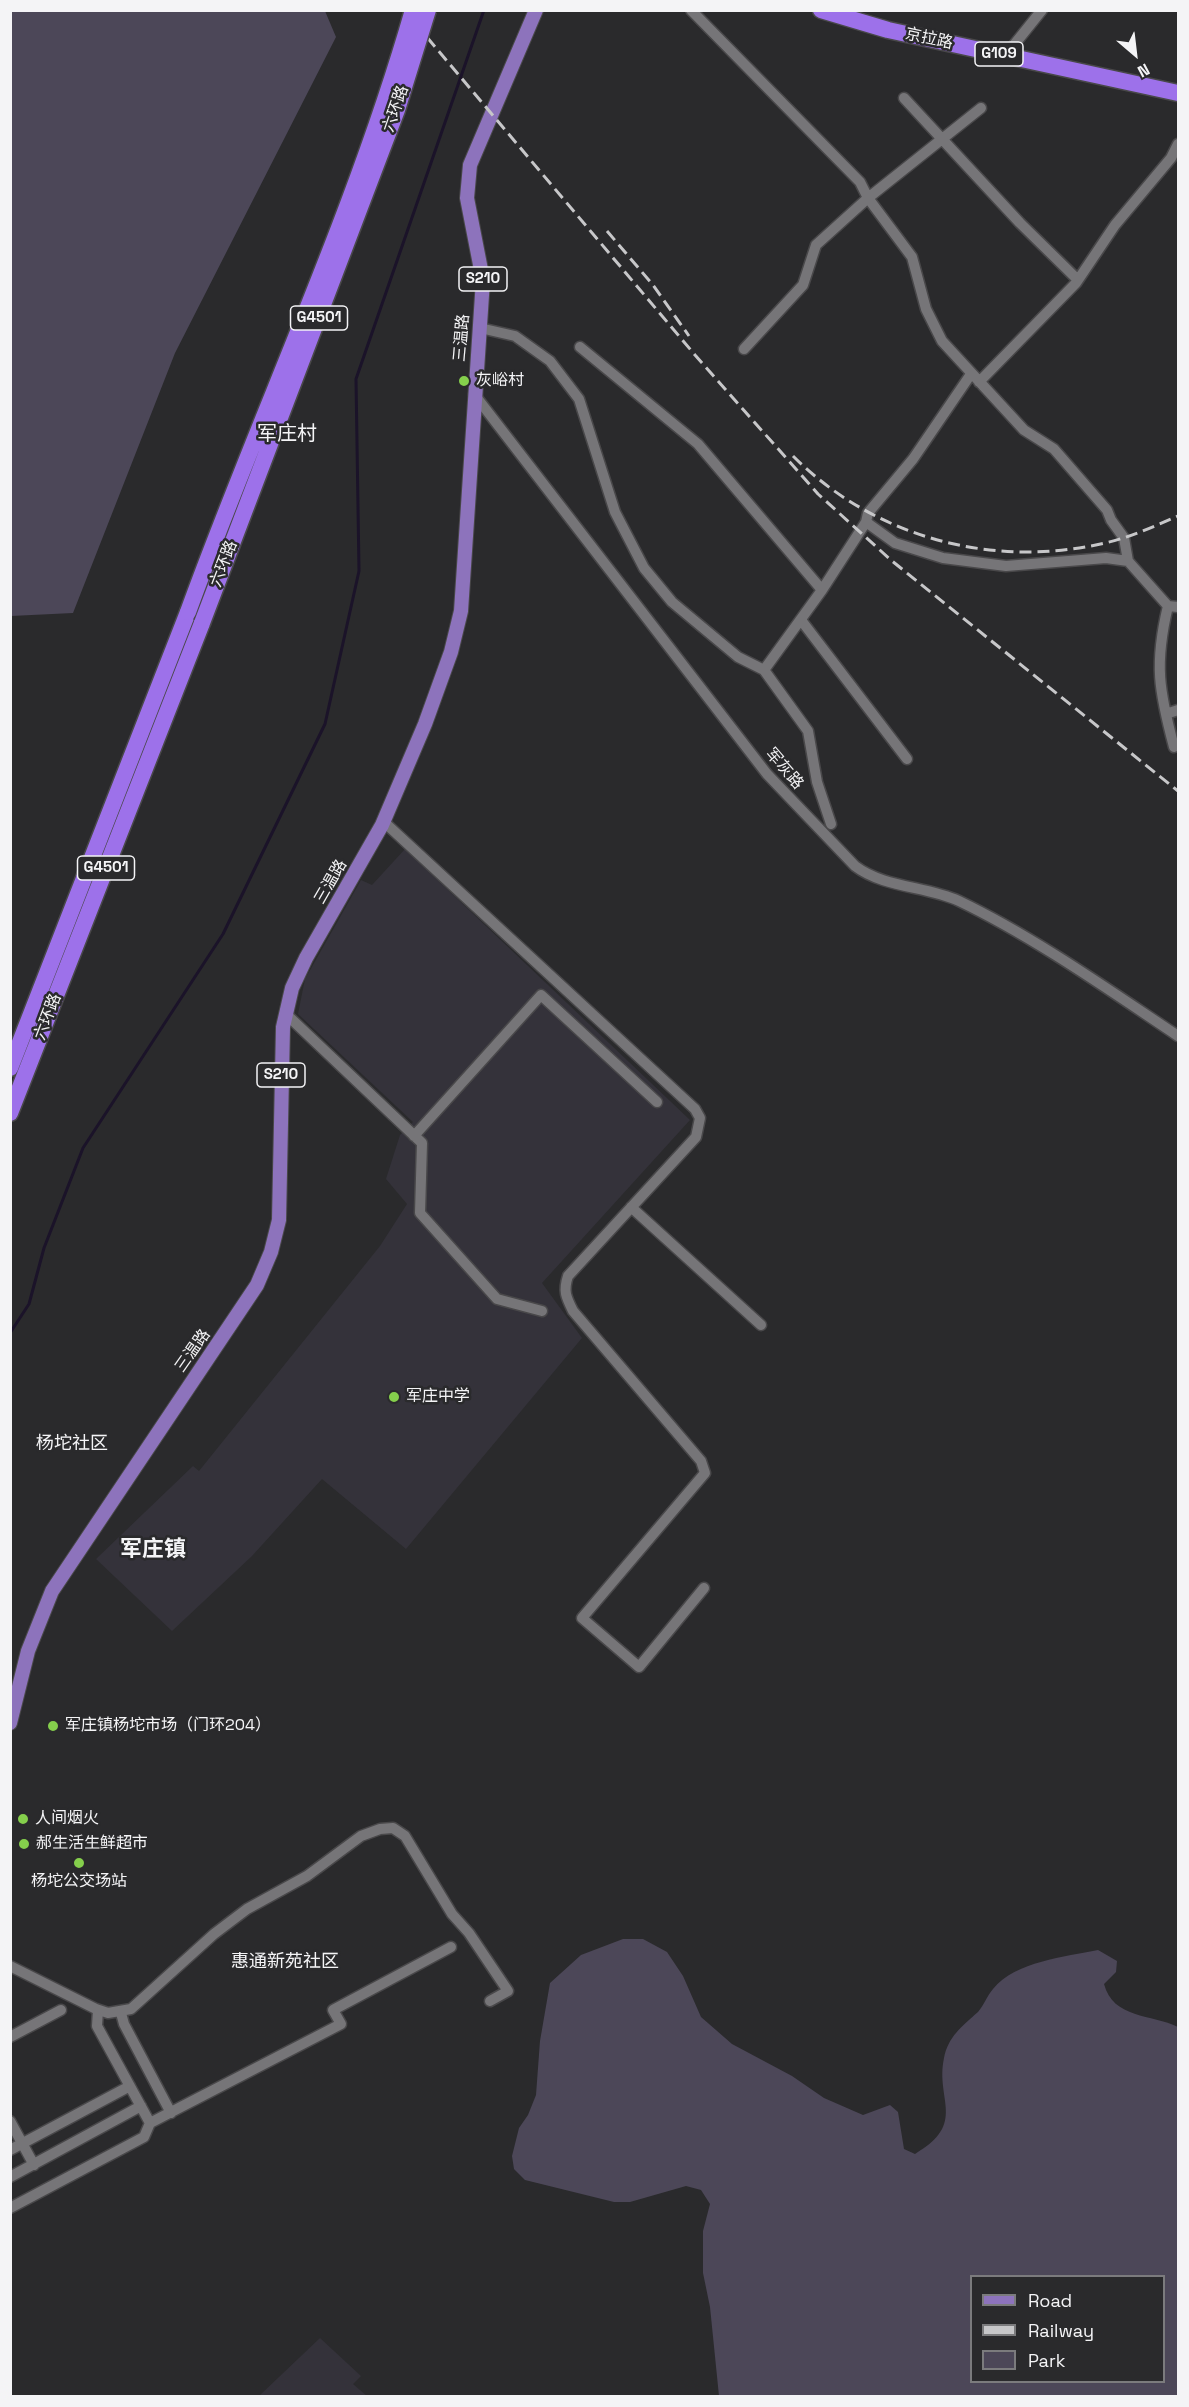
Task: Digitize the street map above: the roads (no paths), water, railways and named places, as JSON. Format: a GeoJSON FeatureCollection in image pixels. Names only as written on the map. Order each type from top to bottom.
{"type":"FeatureCollection","features":[{"type":"Feature","properties":{"kind":"highway","name":"六环路"},"geometry":{"type":"LineString","coordinates":[[10,1113],[376,124],[413,10]]}},
{"type":"Feature","properties":{"kind":"highway","name":"六环路"},"geometry":{"type":"LineString","coordinates":[[10,1068],[195,617],[396,111],[428,10]]}},
{"type":"Feature","properties":{"kind":"highway","name":"京拉路"},"geometry":{"type":"LineString","coordinates":[[821,10],[888,30],[1179,93]]}},
{"type":"Feature","properties":{"kind":"main road","name":"三温路"},"geometry":{"type":"LineString","coordinates":[[10,1723],[28,1651],[52,1591],[257,1285],[271,1252],[279,1220],[281,1056],[292,988],[306,958],[383,821],[425,724],[457,632],[465,575],[474,394],[483,280],[467,198],[470,165],[536,10]]}},
{"type":"Feature","properties":{"kind":"street"},"geometry":{"type":"LineString","coordinates":[[691,10],[860,182],[868,198],[912,256],[926,309],[942,341],[1024,430],[1054,449],[1107,510],[1124,538],[1128,561],[1173,606],[1159,643],[1160,693],[1174,747]]}},
{"type":"Feature","properties":{"kind":"street"},"geometry":{"type":"LineString","coordinates":[[1005,56],[1042,10]]}},
{"type":"Feature","properties":{"kind":"street"},"geometry":{"type":"LineString","coordinates":[[904,98],[1020,223],[1078,280]]}},
{"type":"Feature","properties":{"kind":"street"},"geometry":{"type":"LineString","coordinates":[[744,349],[803,285],[816,245],[868,198],[981,108]]}},
{"type":"Feature","properties":{"kind":"street"},"geometry":{"type":"LineString","coordinates":[[980,382],[1078,280],[1115,225],[1171,158],[1179,144]]}},
{"type":"Feature","properties":{"kind":"street"},"geometry":{"type":"LineString","coordinates":[[480,327],[515,336],[550,361],[579,399],[615,512],[644,568],[672,602],[738,657],[764,670],[808,731],[817,782],[831,824]]}},
{"type":"Feature","properties":{"kind":"street"},"geometry":{"type":"LineString","coordinates":[[580,347],[698,444],[822,590]]}},
{"type":"Feature","properties":{"kind":"street"},"geometry":{"type":"LineString","coordinates":[[764,670],[822,590],[866,522],[868,513],[913,459],[971,374]]}},
{"type":"Feature","properties":{"kind":"street","name":"军灰路"},"geometry":{"type":"LineString","coordinates":[[474,394],[767,774],[855,866],[867,875],[932,891],[978,911],[1179,1036]]}},
{"type":"Feature","properties":{"kind":"street"},"geometry":{"type":"LineString","coordinates":[[866,522],[895,543],[943,558],[1006,566],[1106,558],[1128,561]]}},
{"type":"Feature","properties":{"kind":"street"},"geometry":{"type":"LineString","coordinates":[[801,620],[907,759]]}},
{"type":"Feature","properties":{"kind":"street"},"geometry":{"type":"LineString","coordinates":[[1166,714],[1179,710]]}},
{"type":"Feature","properties":{"kind":"street"},"geometry":{"type":"LineString","coordinates":[[383,821],[695,1109],[700,1118],[696,1137],[568,1276],[564,1288],[573,1311],[701,1461],[705,1473],[582,1618],[639,1667],[704,1588]]}},
{"type":"Feature","properties":{"kind":"street"},"geometry":{"type":"LineString","coordinates":[[414,1136],[541,995],[657,1102]]}},
{"type":"Feature","properties":{"kind":"street"},"geometry":{"type":"LineString","coordinates":[[286,1014],[422,1143],[420,1213],[497,1299],[542,1311]]}},
{"type":"Feature","properties":{"kind":"street"},"geometry":{"type":"LineString","coordinates":[[631,1207],[761,1325]]}},
{"type":"Feature","properties":{"kind":"street"},"geometry":{"type":"LineString","coordinates":[[10,1966],[98,2010],[121,2013],[131,2009],[180,1963],[247,1909],[307,1876],[361,1836],[380,1828],[393,1828],[405,1836],[452,1914],[469,1933],[508,1991],[490,2001]]}},
{"type":"Feature","properties":{"kind":"street"},"geometry":{"type":"LineString","coordinates":[[10,2208],[144,2137],[150,2123],[340,2024],[333,2010],[451,1947]]}},
{"type":"Feature","properties":{"kind":"street"},"geometry":{"type":"LineString","coordinates":[[10,2037],[61,2010]]}},
{"type":"Feature","properties":{"kind":"street"},"geometry":{"type":"LineString","coordinates":[[98,2010],[97,2025],[150,2123]]}},
{"type":"Feature","properties":{"kind":"street"},"geometry":{"type":"LineString","coordinates":[[121,2013],[123,2024],[171,2113]]}},
{"type":"Feature","properties":{"kind":"street"},"geometry":{"type":"LineString","coordinates":[[10,2150],[130,2086]]}},
{"type":"Feature","properties":{"kind":"street"},"geometry":{"type":"LineString","coordinates":[[10,2177],[141,2106]]}},
{"type":"Feature","properties":{"kind":"street"},"geometry":{"type":"LineString","coordinates":[[10,2121],[34,2165]]}},
{"type":"Feature","properties":{"kind":"waterway"},"geometry":{"type":"LineString","coordinates":[[10,1333],[29,1304],[44,1248],[83,1148],[223,934],[325,724],[359,571],[356,379],[484,10]]}},
{"type":"Feature","properties":{"kind":"railway"},"geometry":{"type":"LineString","coordinates":[[404,10],[695,355],[818,494],[892,561],[1178,791]]}},
{"type":"Feature","properties":{"kind":"railway"},"geometry":{"type":"LineString","coordinates":[[607,231],[653,285],[689,336]]}},
{"type":"Feature","properties":{"kind":"railway"},"geometry":{"type":"LineString","coordinates":[[793,456],[825,484],[861,508],[898,526],[938,540],[979,549],[1021,552],[1063,550],[1115,541],[1178,516]]}},
{"type":"Feature","properties":{"kind":"place","name":"灰峪村"},"geometry":{"type":"Point","coordinates":[464,381]}},
{"type":"Feature","properties":{"kind":"place","name":"军庄中学"},"geometry":{"type":"Point","coordinates":[394,1397]}},
{"type":"Feature","properties":{"kind":"place","name":"军庄镇杨坨市场（门环204）"},"geometry":{"type":"Point","coordinates":[53,1726]}},
{"type":"Feature","properties":{"kind":"place","name":"人间烟火"},"geometry":{"type":"Point","coordinates":[23,1819]}},
{"type":"Feature","properties":{"kind":"place","name":"郝生活生鲜超市"},"geometry":{"type":"Point","coordinates":[24,1844]}},
{"type":"Feature","properties":{"kind":"place","name":"杨坨公交场站"},"geometry":{"type":"Point","coordinates":[79,1863]}},
{"type":"Feature","properties":{"kind":"district","name":"军庄村"},"geometry":{"type":"Point","coordinates":[287,435]}},
{"type":"Feature","properties":{"kind":"district","name":"杨坨社区"},"geometry":{"type":"Point","coordinates":[72,1444]}},
{"type":"Feature","properties":{"kind":"district","name":"军庄镇"},"geometry":{"type":"Point","coordinates":[153,1550]}},
{"type":"Feature","properties":{"kind":"district","name":"惠通新苑社区"},"geometry":{"type":"Point","coordinates":[285,1962]}}]}
